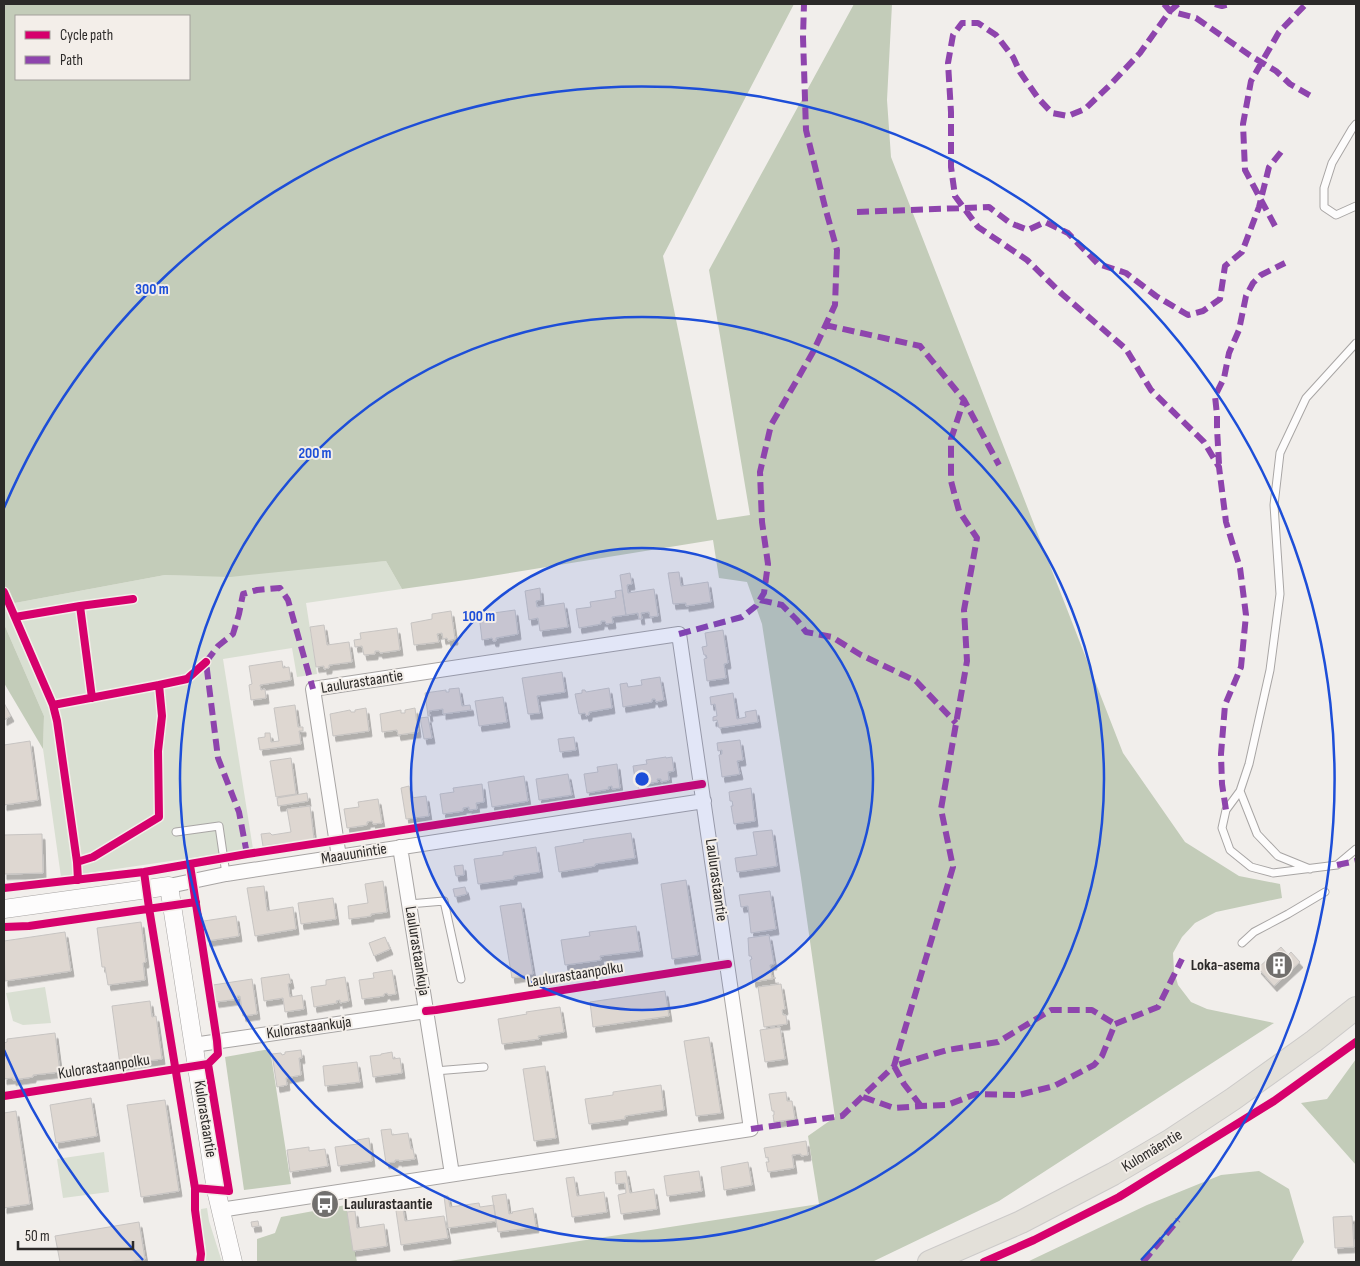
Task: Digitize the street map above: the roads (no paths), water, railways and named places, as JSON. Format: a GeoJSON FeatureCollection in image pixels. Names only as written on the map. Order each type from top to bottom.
{"type":"FeatureCollection","features":[{"type":"Feature","properties":{"kind":"main road","name":"Kulomäentie"},"geometry":{"type":"LineString","coordinates":[[929,1262],[1021,1222],[1113,1174],[1171,1140],[1233,1099],[1314,1041],[1356,1008]]}},
{"type":"Feature","properties":{"kind":"street","name":"Laulurastaantie"},"geometry":{"type":"LineString","coordinates":[[220,1210],[268,1201],[751,1129],[679,634],[313,689],[338,857]]}},
{"type":"Feature","properties":{"kind":"street","name":"Maauunintie"},"geometry":{"type":"LineString","coordinates":[[4,909],[169,886],[226,874],[704,801]]}},
{"type":"Feature","properties":{"kind":"street","name":"Laulurastaankuja"},"geometry":{"type":"LineString","coordinates":[[400,847],[452,1174]]}},
{"type":"Feature","properties":{"kind":"street","name":"Kulorastaantie"},"geometry":{"type":"LineString","coordinates":[[169,886],[220,1210],[233,1262]]}},
{"type":"Feature","properties":{"kind":"street","name":"Kulorastaankuja"},"geometry":{"type":"LineString","coordinates":[[193,1045],[426,1011]]}},
{"type":"Feature","properties":{"kind":"lane"},"geometry":{"type":"LineString","coordinates":[[1356,124],[1332,163],[1324,188],[1324,206],[1336,215],[1356,206]]}},
{"type":"Feature","properties":{"kind":"lane"},"geometry":{"type":"LineString","coordinates":[[1356,343],[1306,398],[1280,453],[1274,505],[1280,594],[1270,670],[1249,764],[1240,791],[1226,810],[1222,828],[1230,850],[1251,867],[1273,873],[1337,865],[1356,849]]}},
{"type":"Feature","properties":{"kind":"lane"},"geometry":{"type":"LineString","coordinates":[[1240,791],[1257,834],[1278,856],[1310,869]]}},
{"type":"Feature","properties":{"kind":"lane"},"geometry":{"type":"LineString","coordinates":[[176,832],[219,826],[226,874]]}},
{"type":"Feature","properties":{"kind":"lane"},"geometry":{"type":"LineString","coordinates":[[1242,943],[1254,932],[1325,892]]}},
{"type":"Feature","properties":{"kind":"lane"},"geometry":{"type":"LineString","coordinates":[[409,904],[444,901],[461,979]]}},
{"type":"Feature","properties":{"kind":"lane"},"geometry":{"type":"LineString","coordinates":[[435,1071],[484,1067]]}},
{"type":"Feature","properties":{"kind":"place","name":"Loka-asema"},"geometry":{"type":"Point","coordinates":[1279,965]}},
{"type":"Feature","properties":{"kind":"place","name":"Laulurastaantie"},"geometry":{"type":"Point","coordinates":[325,1204]}}]}
